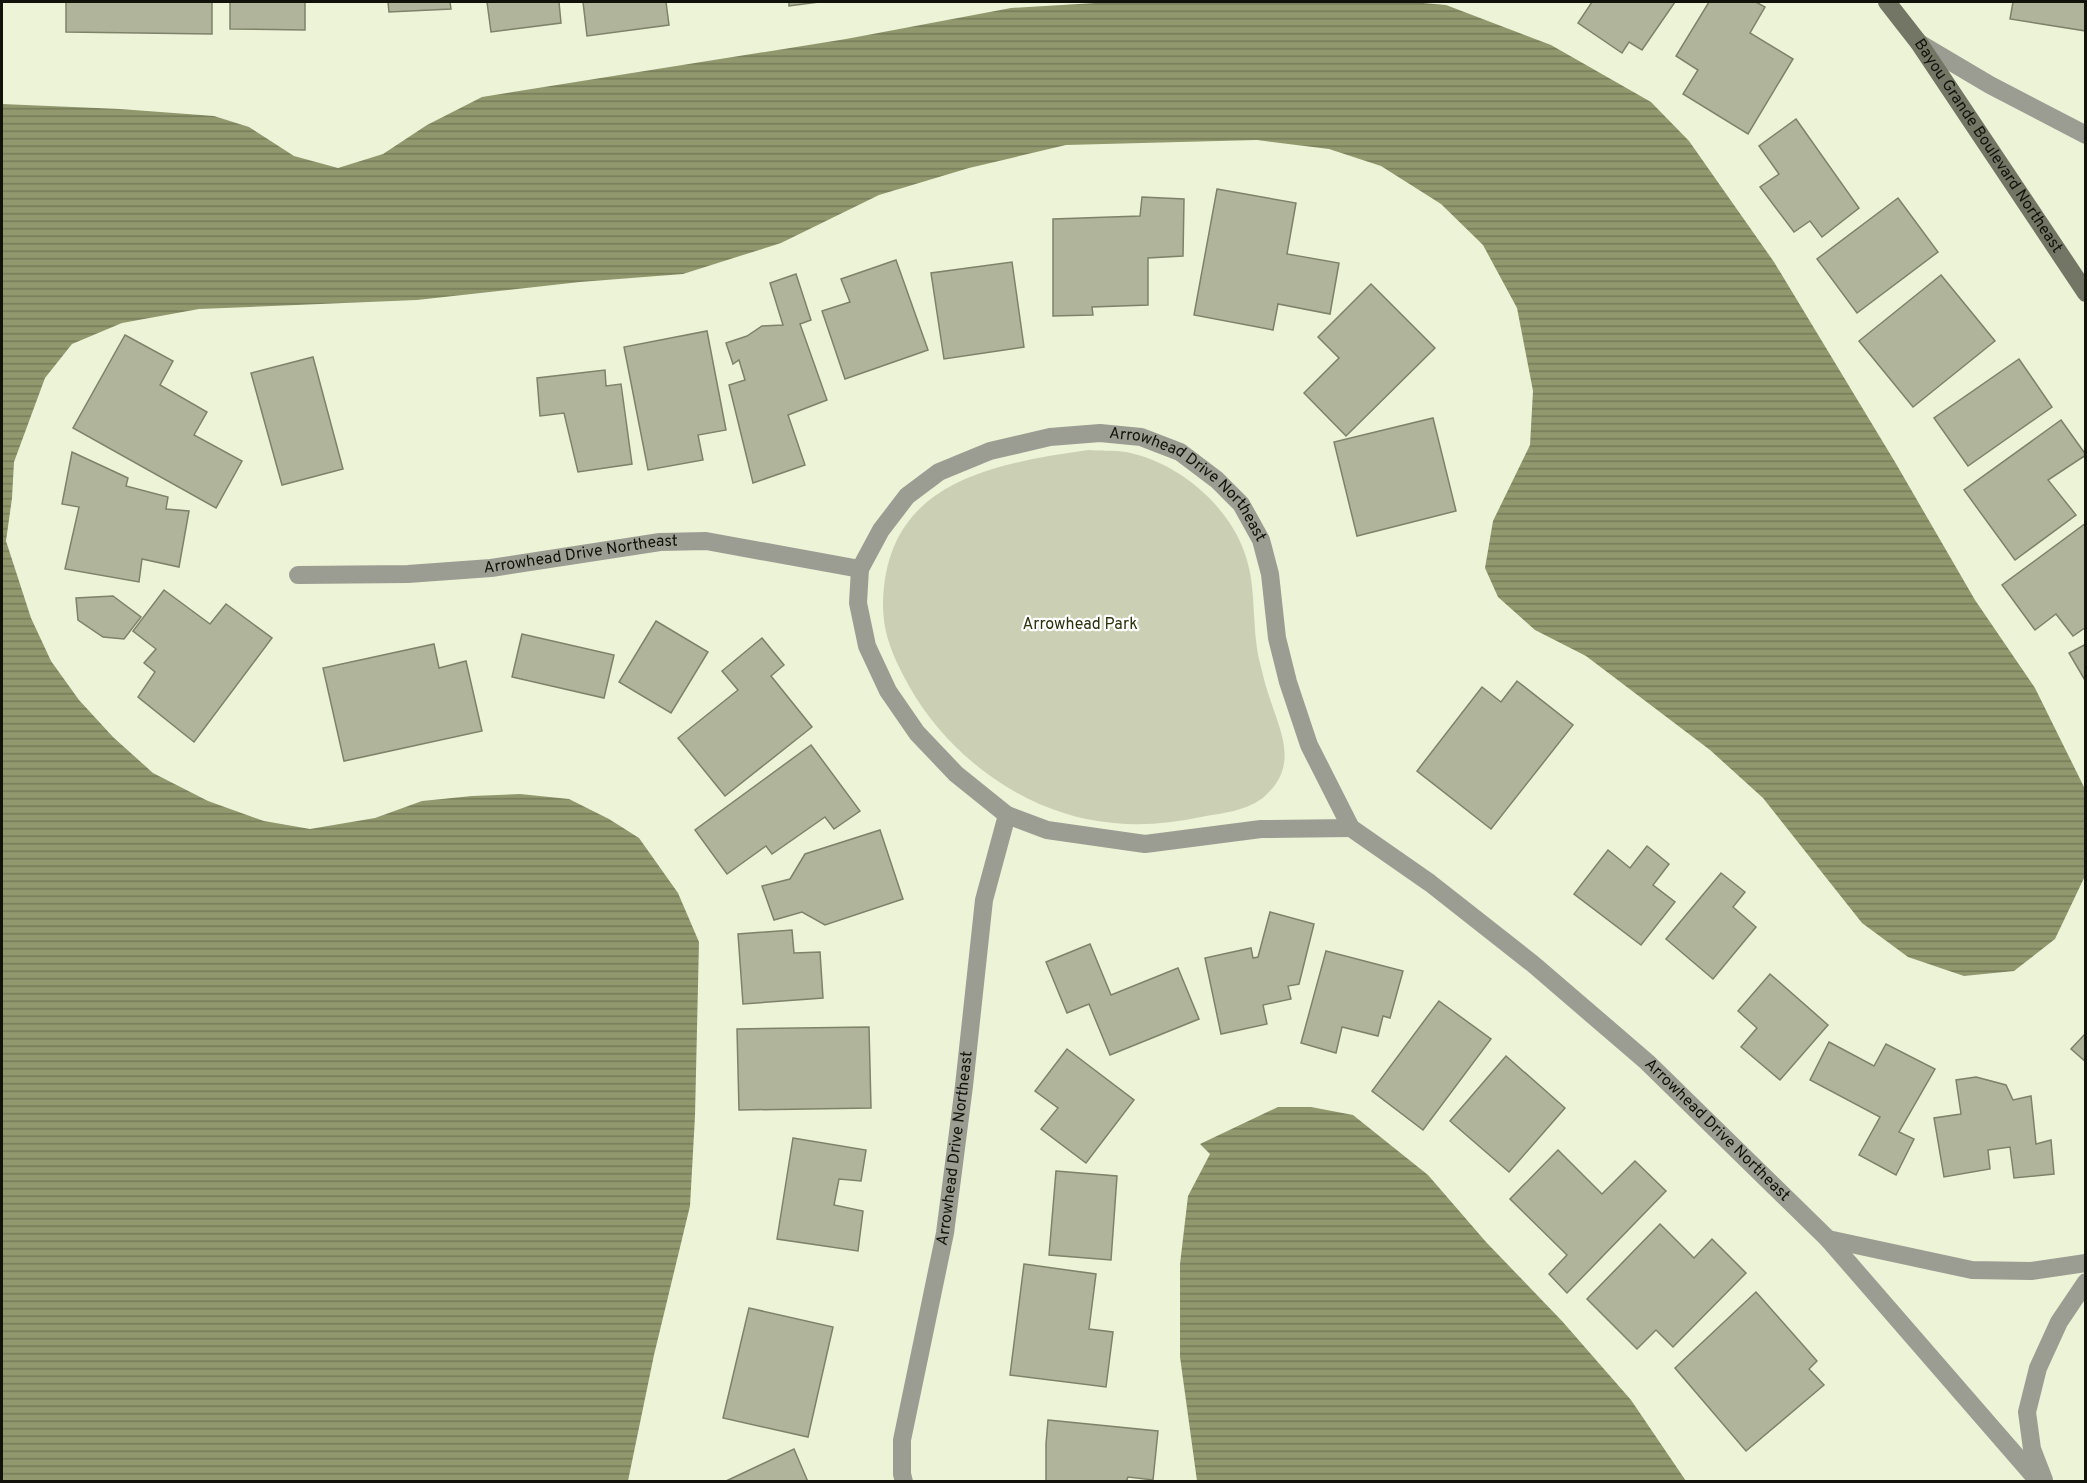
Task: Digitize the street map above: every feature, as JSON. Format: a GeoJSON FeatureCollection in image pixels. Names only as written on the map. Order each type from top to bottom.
{"type":"FeatureCollection","features":[{"type":"Feature","properties":{"kind":"street","name":"Bayou Grande Boulevard Northeast"},"geometry":{"type":"LineString","coordinates":[[1887,2],[1919,43],[2085,293]]}},
{"type":"Feature","properties":{"kind":"street"},"geometry":{"type":"LineString","coordinates":[[1919,43],[1990,85],[2085,135]]}},
{"type":"Feature","properties":{"kind":"street","name":"Arrowhead Drive Northeast"},"geometry":{"type":"LineString","coordinates":[[1351,828],[1261,829],[1145,844],[1047,830],[1006,815],[956,774],[917,733],[888,691],[867,646],[858,603],[860,569],[881,530],[907,496],[939,472],[990,451],[1050,437],[1100,433],[1141,437],[1180,452],[1216,480],[1241,504],[1261,540],[1270,574],[1277,638],[1288,682],[1309,745],[1351,828],[1430,883],[1533,964],[1639,1054],[1828,1239],[2039,1482]]}},
{"type":"Feature","properties":{"kind":"street","name":"Arrowhead Drive Northeast"},"geometry":{"type":"LineString","coordinates":[[298,575],[408,574],[491,568],[660,542],[706,541],[860,569]]}},
{"type":"Feature","properties":{"kind":"street","name":"Arrowhead Drive Northeast"},"geometry":{"type":"LineString","coordinates":[[904,1482],[902,1440],[945,1233],[984,900],[1006,815]]}},
{"type":"Feature","properties":{"kind":"street"},"geometry":{"type":"LineString","coordinates":[[1828,1239],[1972,1270],[2031,1271],[2085,1263]]}},
{"type":"Feature","properties":{"kind":"street"},"geometry":{"type":"LineString","coordinates":[[2045,1482],[2032,1449],[2027,1412],[2038,1368],[2059,1322],[2085,1282]]}},
{"type":"Feature","properties":{"kind":"green space","name":"Arrowhead Park"},"geometry":{"type":"Polygon","coordinates":[[[1088,450],[1126,452],[1146,457],[1166,466],[1202,491],[1218,507],[1241,544],[1250,576],[1260,663],[1279,725],[1284,750],[1284,762],[1275,785],[1265,796],[1251,805],[1235,811],[1147,824],[1114,823],[1083,818],[1052,809],[1023,796],[995,779],[969,759],[946,737],[926,712],[899,666],[890,646],[885,626],[883,604],[888,563],[902,530],[923,505],[950,487],[981,473],[1015,463],[1088,450]]]}},
{"type":"Feature","properties":{"kind":"shaded area"},"geometry":{"type":"Polygon","coordinates":[[[1112,2],[1411,2],[1446,5],[1551,45],[1651,102],[1689,141],[1774,262],[1975,600],[2035,688],[2085,789],[2085,876],[2055,939],[2014,971],[1964,976],[1908,957],[1862,923],[1763,798],[1710,750],[1586,656],[1535,630],[1498,597],[1485,568],[1493,521],[1530,445],[1533,391],[1517,308],[1483,245],[1441,204],[1381,166],[1329,149],[1257,140],[1066,145],[969,168],[879,195],[781,243],[683,274],[580,282],[417,300],[199,309],[122,323],[72,344],[45,378],[14,462],[6,541],[31,618],[51,661],[79,700],[113,737],[153,773],[208,801],[264,821],[310,829],[375,818],[422,801],[520,794],[569,799],[609,819],[639,838],[678,893],[699,942],[695,1116],[690,1206],[654,1355],[628,1481],[2,1481],[2,104],[214,116],[249,127],[294,156],[338,168],[383,154],[427,125],[482,97],[846,39],[1011,8],[1112,2]]]}},
{"type":"Feature","properties":{"kind":"shaded area"},"geometry":{"type":"Polygon","coordinates":[[[1278,1107],[1311,1107],[1353,1115],[1428,1175],[1486,1242],[1562,1321],[1631,1400],[1686,1481],[1197,1481],[1180,1357],[1180,1264],[1188,1196],[1210,1154],[1200,1144],[1278,1107]]]}},
{"type":"Feature","properties":{"kind":"building"},"geometry":{"type":"Polygon","coordinates":[[[66,2],[212,2],[212,34],[66,32],[66,2]]]}},
{"type":"Feature","properties":{"kind":"building"},"geometry":{"type":"Polygon","coordinates":[[[230,2],[305,2],[305,30],[230,29],[230,2]]]}},
{"type":"Feature","properties":{"kind":"building"},"geometry":{"type":"Polygon","coordinates":[[[388,2],[450,2],[451,9],[389,12],[388,2]]]}},
{"type":"Feature","properties":{"kind":"building"},"geometry":{"type":"Polygon","coordinates":[[[487,2],[559,2],[561,23],[491,32],[487,2]]]}},
{"type":"Feature","properties":{"kind":"building"},"geometry":{"type":"Polygon","coordinates":[[[583,2],[666,2],[669,25],[587,36],[583,2]]]}},
{"type":"Feature","properties":{"kind":"building"},"geometry":{"type":"Polygon","coordinates":[[[789,2],[819,2],[789,6],[789,2]]]}},
{"type":"Feature","properties":{"kind":"building"},"geometry":{"type":"Polygon","coordinates":[[[1592,2],[1675,2],[1642,50],[1629,42],[1622,53],[1578,23],[1592,2]]]}},
{"type":"Feature","properties":{"kind":"building"},"geometry":{"type":"Polygon","coordinates":[[[1709,2],[1756,2],[1765,7],[1750,33],[1793,59],[1748,134],[1683,94],[1698,70],[1676,56],[1709,2]]]}},
{"type":"Feature","properties":{"kind":"building"},"geometry":{"type":"Polygon","coordinates":[[[2013,2],[2086,2],[2086,31],[2010,19],[2013,2]]]}},
{"type":"Feature","properties":{"kind":"building"},"geometry":{"type":"Polygon","coordinates":[[[1796,119],[1859,208],[1822,237],[1810,221],[1794,232],[1760,187],[1779,174],[1759,146],[1796,119]]]}},
{"type":"Feature","properties":{"kind":"building"},"geometry":{"type":"Polygon","coordinates":[[[1217,189],[1296,203],[1287,254],[1339,263],[1330,314],[1278,304],[1273,330],[1194,315],[1217,189]]]}},
{"type":"Feature","properties":{"kind":"building"},"geometry":{"type":"Polygon","coordinates":[[[1142,197],[1184,199],[1183,256],[1148,258],[1148,305],[1092,307],[1093,315],[1053,316],[1053,219],[1140,216],[1142,197]]]}},
{"type":"Feature","properties":{"kind":"building"},"geometry":{"type":"Polygon","coordinates":[[[1898,198],[1938,252],[1857,313],[1817,259],[1898,198]]]}},
{"type":"Feature","properties":{"kind":"building"},"geometry":{"type":"Polygon","coordinates":[[[896,260],[928,350],[845,379],[822,311],[850,302],[841,279],[896,260]]]}},
{"type":"Feature","properties":{"kind":"building"},"geometry":{"type":"Polygon","coordinates":[[[1012,262],[1024,347],[944,359],[931,273],[1012,262]]]}},
{"type":"Feature","properties":{"kind":"building"},"geometry":{"type":"Polygon","coordinates":[[[796,274],[811,320],[800,324],[827,400],[788,415],[805,465],[753,483],[729,385],[745,380],[739,360],[733,364],[726,343],[747,336],[762,326],[783,325],[770,283],[796,274]]]}},
{"type":"Feature","properties":{"kind":"building"},"geometry":{"type":"Polygon","coordinates":[[[1941,275],[1995,341],[1913,407],[1859,341],[1941,275]]]}},
{"type":"Feature","properties":{"kind":"building"},"geometry":{"type":"Polygon","coordinates":[[[1371,284],[1435,348],[1346,436],[1304,393],[1339,358],[1318,337],[1371,284]]]}},
{"type":"Feature","properties":{"kind":"building"},"geometry":{"type":"Polygon","coordinates":[[[707,331],[726,430],[698,435],[703,460],[648,470],[624,347],[707,331]]]}},
{"type":"Feature","properties":{"kind":"building"},"geometry":{"type":"Polygon","coordinates":[[[125,335],[173,361],[160,385],[207,412],[194,435],[242,461],[216,508],[73,428],[125,335]]]}},
{"type":"Feature","properties":{"kind":"building"},"geometry":{"type":"Polygon","coordinates":[[[313,357],[343,469],[282,485],[251,373],[313,357]]]}},
{"type":"Feature","properties":{"kind":"building"},"geometry":{"type":"Polygon","coordinates":[[[2019,359],[2052,407],[1968,466],[1934,418],[2019,359]]]}},
{"type":"Feature","properties":{"kind":"building"},"geometry":{"type":"Polygon","coordinates":[[[605,370],[606,386],[621,384],[632,464],[578,472],[564,413],[540,416],[537,378],[605,370]]]}},
{"type":"Feature","properties":{"kind":"building"},"geometry":{"type":"Polygon","coordinates":[[[1433,418],[1456,511],[1357,536],[1334,442],[1433,418]]]}},
{"type":"Feature","properties":{"kind":"building"},"geometry":{"type":"Polygon","coordinates":[[[2061,420],[2086,455],[2048,480],[2076,515],[2015,560],[1964,490],[2061,420]]]}},
{"type":"Feature","properties":{"kind":"building"},"geometry":{"type":"Polygon","coordinates":[[[72,452],[128,478],[126,486],[168,497],[166,509],[189,511],[179,567],[142,559],[139,582],[65,569],[79,507],[62,504],[72,452]]]}},
{"type":"Feature","properties":{"kind":"building"},"geometry":{"type":"Polygon","coordinates":[[[2086,523],[2086,627],[2073,636],[2056,614],[2035,630],[2002,585],[2086,523]]]}},
{"type":"Feature","properties":{"kind":"building"},"geometry":{"type":"Polygon","coordinates":[[[164,590],[210,624],[226,604],[272,638],[194,742],[138,697],[155,672],[144,663],[156,649],[133,631],[164,590]]]}},
{"type":"Feature","properties":{"kind":"building"},"geometry":{"type":"Polygon","coordinates":[[[113,596],[141,617],[124,639],[103,637],[78,620],[76,598],[113,596]]]}},
{"type":"Feature","properties":{"kind":"building"},"geometry":{"type":"Polygon","coordinates":[[[656,621],[708,652],[671,713],[619,682],[656,621]]]}},
{"type":"Feature","properties":{"kind":"building"},"geometry":{"type":"Polygon","coordinates":[[[522,634],[614,655],[604,698],[512,677],[522,634]]]}},
{"type":"Feature","properties":{"kind":"building"},"geometry":{"type":"Polygon","coordinates":[[[762,638],[784,665],[771,676],[812,727],[725,796],[678,738],[738,690],[722,671],[762,638]]]}},
{"type":"Feature","properties":{"kind":"building"},"geometry":{"type":"Polygon","coordinates":[[[434,644],[439,668],[466,661],[482,731],[344,761],[323,668],[434,644]]]}},
{"type":"Feature","properties":{"kind":"building"},"geometry":{"type":"Polygon","coordinates":[[[2086,644],[2086,682],[2069,653],[2086,644]]]}},
{"type":"Feature","properties":{"kind":"building"},"geometry":{"type":"Polygon","coordinates":[[[1517,681],[1573,725],[1491,829],[1417,771],[1482,687],[1501,702],[1517,681]]]}},
{"type":"Feature","properties":{"kind":"building"},"geometry":{"type":"Polygon","coordinates":[[[811,745],[860,811],[834,829],[825,817],[772,854],[766,846],[727,874],[695,830],[811,745]]]}},
{"type":"Feature","properties":{"kind":"building"},"geometry":{"type":"Polygon","coordinates":[[[880,830],[903,899],[825,925],[802,912],[774,920],[762,886],[790,879],[805,854],[880,830]]]}},
{"type":"Feature","properties":{"kind":"building"},"geometry":{"type":"Polygon","coordinates":[[[1647,846],[1669,864],[1653,885],[1675,902],[1641,945],[1574,894],[1608,850],[1630,868],[1647,846]]]}},
{"type":"Feature","properties":{"kind":"building"},"geometry":{"type":"Polygon","coordinates":[[[1721,873],[1745,892],[1733,907],[1756,927],[1713,979],[1666,939],[1721,873]]]}},
{"type":"Feature","properties":{"kind":"building"},"geometry":{"type":"Polygon","coordinates":[[[1270,912],[1314,924],[1299,984],[1288,986],[1291,999],[1263,1005],[1267,1024],[1221,1034],[1205,958],[1251,948],[1253,958],[1258,957],[1270,912]]]}},
{"type":"Feature","properties":{"kind":"building"},"geometry":{"type":"Polygon","coordinates":[[[792,930],[794,953],[820,952],[823,998],[743,1004],[738,934],[792,930]]]}},
{"type":"Feature","properties":{"kind":"building"},"geometry":{"type":"Polygon","coordinates":[[[1090,944],[1111,995],[1178,968],[1199,1019],[1110,1055],[1089,1004],[1067,1013],[1046,962],[1090,944]]]}},
{"type":"Feature","properties":{"kind":"building"},"geometry":{"type":"Polygon","coordinates":[[[1326,951],[1403,971],[1390,1018],[1383,1016],[1378,1036],[1342,1027],[1336,1053],[1301,1043],[1326,951]]]}},
{"type":"Feature","properties":{"kind":"building"},"geometry":{"type":"Polygon","coordinates":[[[1770,974],[1828,1025],[1780,1080],[1741,1047],[1757,1028],[1738,1011],[1770,974]]]}},
{"type":"Feature","properties":{"kind":"building"},"geometry":{"type":"Polygon","coordinates":[[[1439,1001],[1491,1039],[1423,1130],[1372,1091],[1439,1001]]]}},
{"type":"Feature","properties":{"kind":"building"},"geometry":{"type":"Polygon","coordinates":[[[869,1027],[871,1108],[739,1110],[737,1029],[869,1027]]]}},
{"type":"Feature","properties":{"kind":"building"},"geometry":{"type":"Polygon","coordinates":[[[2086,1033],[2086,1062],[2071,1049],[2086,1033]]]}},
{"type":"Feature","properties":{"kind":"building"},"geometry":{"type":"Polygon","coordinates":[[[1829,1042],[1874,1066],[1886,1044],[1935,1069],[1899,1132],[1914,1139],[1896,1175],[1859,1155],[1880,1117],[1810,1080],[1829,1042]]]}},
{"type":"Feature","properties":{"kind":"building"},"geometry":{"type":"Polygon","coordinates":[[[1067,1049],[1134,1100],[1086,1163],[1041,1129],[1058,1108],[1035,1091],[1067,1049]]]}},
{"type":"Feature","properties":{"kind":"building"},"geometry":{"type":"Polygon","coordinates":[[[1506,1056],[1565,1108],[1509,1172],[1450,1121],[1506,1056]]]}},
{"type":"Feature","properties":{"kind":"building"},"geometry":{"type":"Polygon","coordinates":[[[1976,1077],[2006,1085],[2013,1100],[2031,1096],[2036,1144],[2051,1140],[2054,1174],[2014,1178],[2010,1147],[1988,1150],[1990,1169],[1944,1177],[1934,1118],[1961,1114],[1956,1080],[1976,1077]]]}},
{"type":"Feature","properties":{"kind":"building"},"geometry":{"type":"Polygon","coordinates":[[[793,1138],[866,1150],[861,1181],[839,1179],[834,1205],[863,1211],[858,1251],[777,1239],[793,1138]]]}},
{"type":"Feature","properties":{"kind":"building"},"geometry":{"type":"Polygon","coordinates":[[[1558,1150],[1602,1194],[1635,1161],[1666,1191],[1567,1293],[1549,1274],[1567,1255],[1510,1199],[1558,1150]]]}},
{"type":"Feature","properties":{"kind":"building"},"geometry":{"type":"Polygon","coordinates":[[[1056,1171],[1117,1176],[1111,1260],[1049,1255],[1056,1171]]]}},
{"type":"Feature","properties":{"kind":"building"},"geometry":{"type":"Polygon","coordinates":[[[1660,1224],[1694,1258],[1712,1239],[1746,1273],[1673,1347],[1656,1330],[1637,1349],[1587,1299],[1660,1224]]]}},
{"type":"Feature","properties":{"kind":"building"},"geometry":{"type":"Polygon","coordinates":[[[1024,1264],[1096,1274],[1089,1329],[1113,1332],[1106,1387],[1010,1375],[1024,1264]]]}},
{"type":"Feature","properties":{"kind":"building"},"geometry":{"type":"Polygon","coordinates":[[[1756,1292],[1817,1361],[1809,1369],[1824,1385],[1746,1451],[1675,1368],[1756,1292]]]}},
{"type":"Feature","properties":{"kind":"building"},"geometry":{"type":"Polygon","coordinates":[[[749,1308],[833,1327],[808,1437],[723,1418],[749,1308]]]}},
{"type":"Feature","properties":{"kind":"building"},"geometry":{"type":"Polygon","coordinates":[[[1048,1420],[1158,1431],[1153,1480],[1128,1477],[1126,1482],[1046,1482],[1048,1420]]]}},
{"type":"Feature","properties":{"kind":"building"},"geometry":{"type":"Polygon","coordinates":[[[794,1449],[808,1482],[724,1482],[794,1449]]]}}]}
